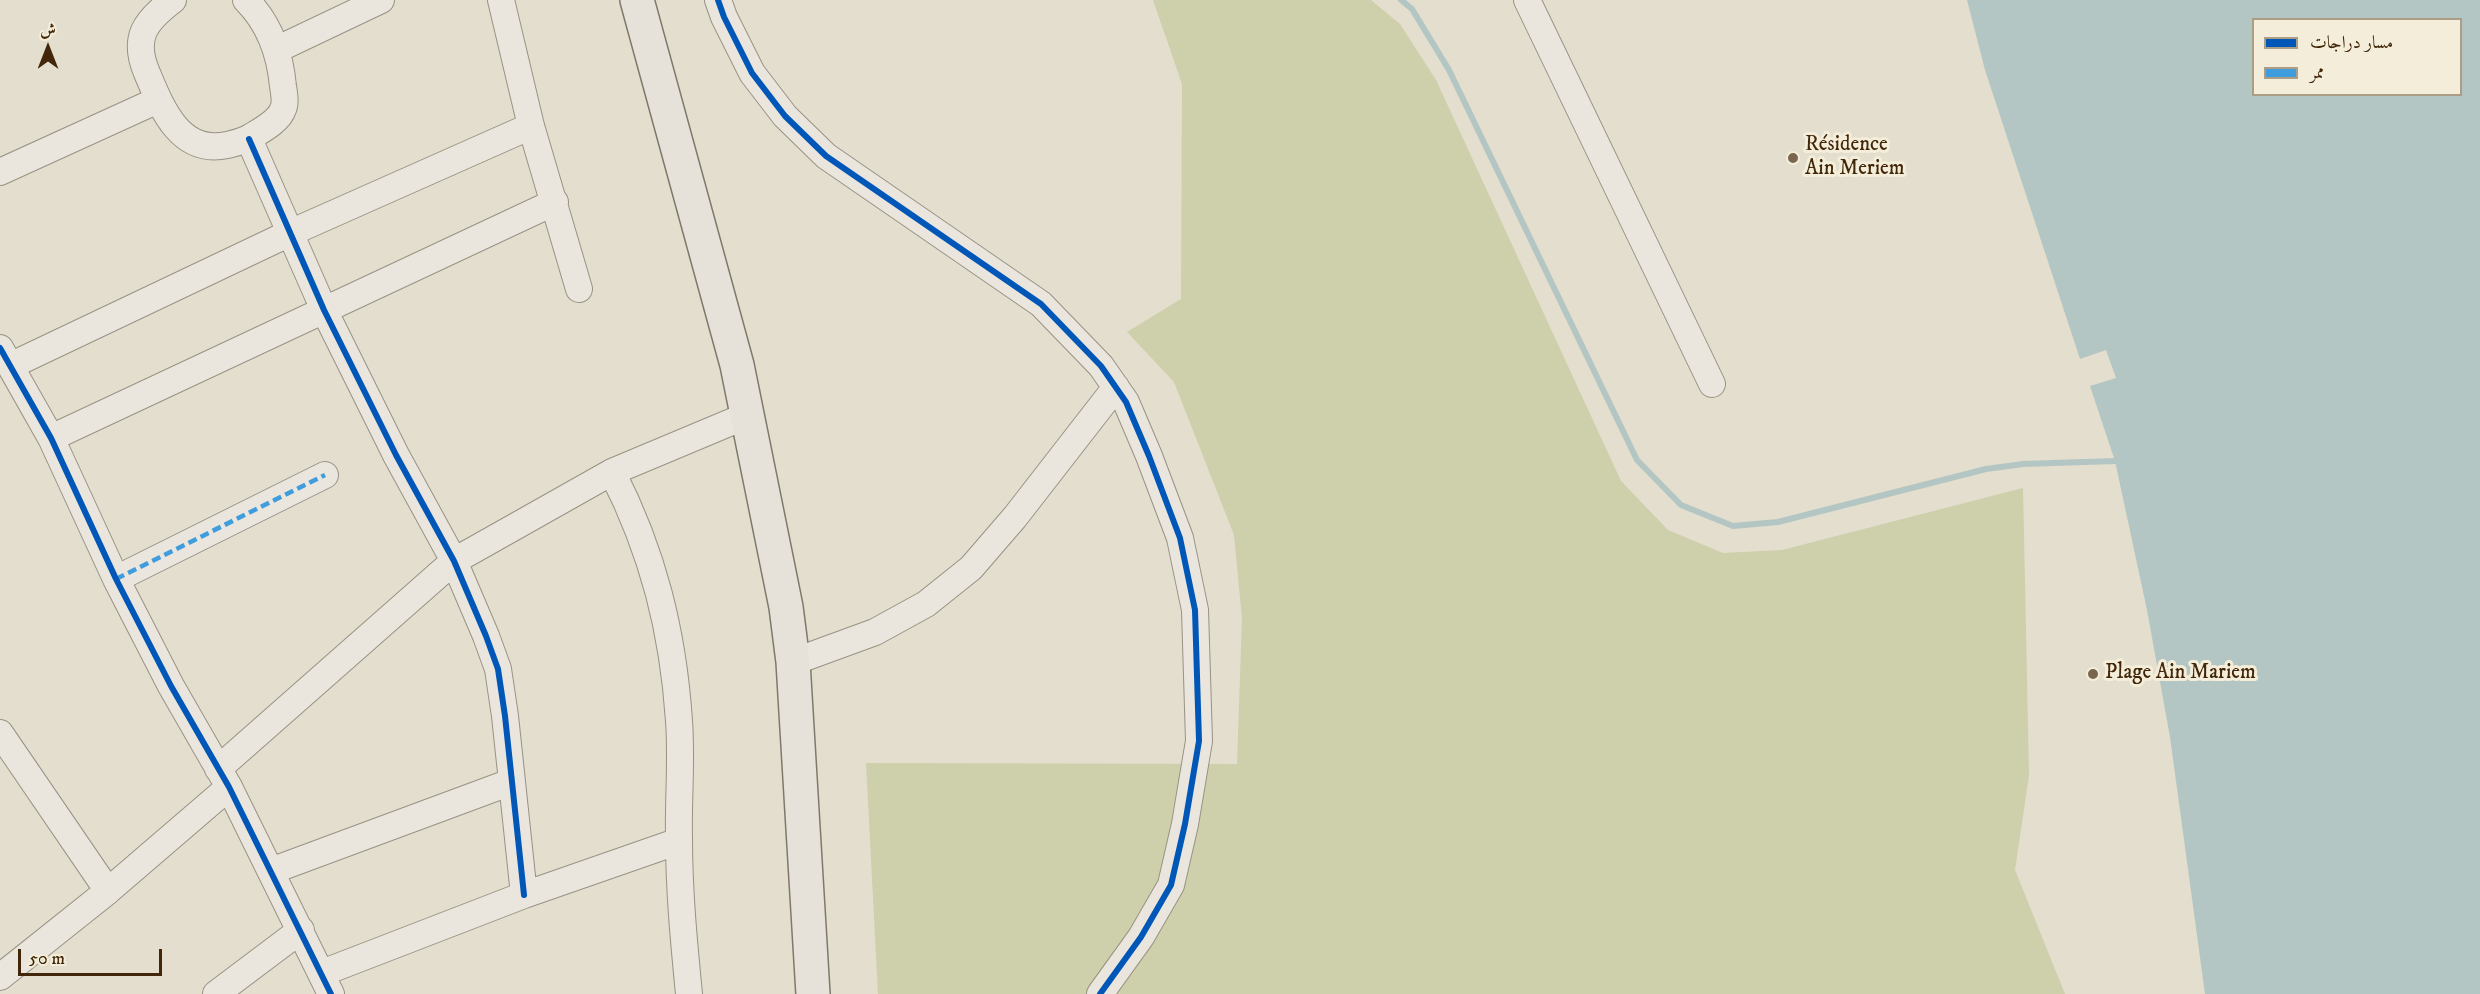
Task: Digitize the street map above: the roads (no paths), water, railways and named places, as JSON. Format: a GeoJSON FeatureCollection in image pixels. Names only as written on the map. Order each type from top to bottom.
{"type":"FeatureCollection","features":[{"type":"Feature","properties":{"kind":"main road"},"geometry":{"type":"LineString","coordinates":[[637,0],[737,365],[786,607],[794,662],[813,994]]}},
{"type":"Feature","properties":{"kind":"street"},"geometry":{"type":"LineString","coordinates":[[173,0],[153,15],[141,36],[144,65],[158,100],[181,135],[198,145],[215,147],[249,139],[275,120],[283,110],[284,97],[278,49],[263,21],[246,0]]}},
{"type":"Feature","properties":{"kind":"street"},"geometry":{"type":"LineString","coordinates":[[278,49],[381,0]]}},
{"type":"Feature","properties":{"kind":"street"},"geometry":{"type":"LineString","coordinates":[[501,0],[531,126],[579,289]]}},
{"type":"Feature","properties":{"kind":"street"},"geometry":{"type":"LineString","coordinates":[[718,0],[723,17],[752,73],[785,116],[826,156],[1041,304],[1101,366],[1126,402],[1180,538],[1195,610],[1199,741],[1185,824],[1171,885],[1141,937],[1100,994]]}},
{"type":"Feature","properties":{"kind":"street"},"geometry":{"type":"LineString","coordinates":[[1527,0],[1712,384]]}},
{"type":"Feature","properties":{"kind":"street"},"geometry":{"type":"LineString","coordinates":[[0,172],[158,100]]}},
{"type":"Feature","properties":{"kind":"street"},"geometry":{"type":"LineString","coordinates":[[531,126],[290,233],[7,371],[51,438],[116,579],[223,778],[327,984],[524,895],[679,841]]}},
{"type":"Feature","properties":{"kind":"street"},"geometry":{"type":"LineString","coordinates":[[249,139],[324,310],[396,455],[454,561],[498,669],[524,895]]}},
{"type":"Feature","properties":{"kind":"street"},"geometry":{"type":"LineString","coordinates":[[51,438],[555,202]]}},
{"type":"Feature","properties":{"kind":"street"},"geometry":{"type":"LineString","coordinates":[[794,662],[875,632],[926,604],[971,568],[1015,517],[1116,387]]}},
{"type":"Feature","properties":{"kind":"street"},"geometry":{"type":"LineString","coordinates":[[0,976],[108,891],[223,778],[454,561],[612,472],[747,415]]}},
{"type":"Feature","properties":{"kind":"street"},"geometry":{"type":"LineString","coordinates":[[612,472],[636,519],[651,562],[665,621],[679,722],[682,991]]}},
{"type":"Feature","properties":{"kind":"street"},"geometry":{"type":"LineString","coordinates":[[116,579],[325,475]]}},
{"type":"Feature","properties":{"kind":"street"},"geometry":{"type":"LineString","coordinates":[[0,733],[108,891]]}},
{"type":"Feature","properties":{"kind":"street"},"geometry":{"type":"LineString","coordinates":[[271,871],[511,782]]}},
{"type":"Feature","properties":{"kind":"street"},"geometry":{"type":"LineString","coordinates":[[216,994],[301,930]]}},
{"type":"Feature","properties":{"kind":"street"},"geometry":{"type":"LineString","coordinates":[[0,990],[4,994]]}},
{"type":"Feature","properties":{"kind":"waterway"},"geometry":{"type":"LineString","coordinates":[[1401,0],[1412,9],[1449,70],[1637,460],[1681,505],[1733,526],[1778,522],[1986,469],[2023,464],[2115,461]]}},
{"type":"Feature","properties":{"kind":"place","name":"Résidence Ain Meriem"},"geometry":{"type":"Point","coordinates":[1793,158]}},
{"type":"Feature","properties":{"kind":"place","name":"Plage Ain Mariem"},"geometry":{"type":"Point","coordinates":[2093,674]}}]}
